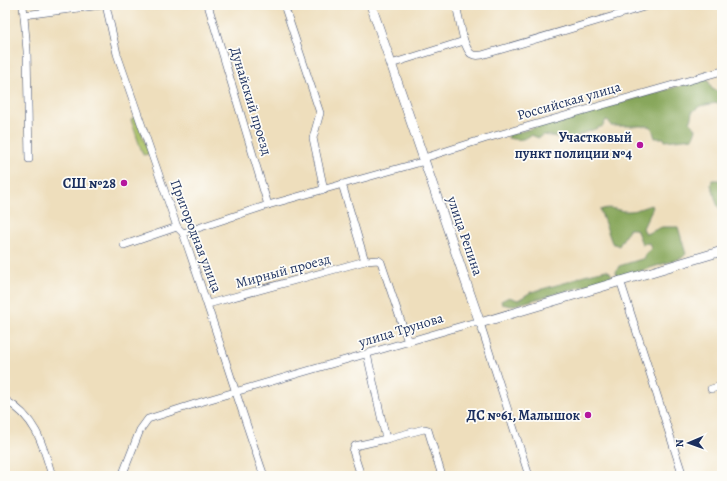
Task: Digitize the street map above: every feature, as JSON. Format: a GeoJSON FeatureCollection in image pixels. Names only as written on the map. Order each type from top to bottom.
{"type":"FeatureCollection","features":[{"type":"Feature","properties":{"kind":"street"},"geometry":{"type":"LineString","coordinates":[[23,5],[27,51],[29,159]]}},
{"type":"Feature","properties":{"kind":"street"},"geometry":{"type":"LineString","coordinates":[[24,15],[102,5]]}},
{"type":"Feature","properties":{"kind":"street","name":"Пригородная улица"},"geometry":{"type":"LineString","coordinates":[[106,5],[117,54],[177,227],[183,233],[208,304],[264,476]]}},
{"type":"Feature","properties":{"kind":"street","name":"Дунайский проезд"},"geometry":{"type":"LineString","coordinates":[[208,5],[268,205]]}},
{"type":"Feature","properties":{"kind":"street"},"geometry":{"type":"LineString","coordinates":[[284,5],[320,113],[313,138],[324,190]]}},
{"type":"Feature","properties":{"kind":"street","name":"улица Репина"},"geometry":{"type":"LineString","coordinates":[[371,5],[480,323],[529,476]]}},
{"type":"Feature","properties":{"kind":"street"},"geometry":{"type":"LineString","coordinates":[[456,5],[464,42],[470,54],[475,56],[651,5]]}},
{"type":"Feature","properties":{"kind":"street"},"geometry":{"type":"LineString","coordinates":[[391,64],[464,42]]}},
{"type":"Feature","properties":{"kind":"street","name":"Российская улица"},"geometry":{"type":"LineString","coordinates":[[183,233],[268,205],[324,190],[484,139],[722,71]]}},
{"type":"Feature","properties":{"kind":"street"},"geometry":{"type":"LineString","coordinates":[[342,184],[365,261],[375,259],[380,262],[408,342]]}},
{"type":"Feature","properties":{"kind":"street"},"geometry":{"type":"LineString","coordinates":[[124,245],[177,227]]}},
{"type":"Feature","properties":{"kind":"street","name":"улица Трунова"},"geometry":{"type":"LineString","coordinates":[[122,476],[140,430],[148,419],[722,251]]}},
{"type":"Feature","properties":{"kind":"street","name":"Мирный проезд"},"geometry":{"type":"LineString","coordinates":[[208,304],[365,261]]}},
{"type":"Feature","properties":{"kind":"street"},"geometry":{"type":"LineString","coordinates":[[620,280],[683,476]]}},
{"type":"Feature","properties":{"kind":"street"},"geometry":{"type":"LineString","coordinates":[[367,354],[386,439]]}},
{"type":"Feature","properties":{"kind":"street"},"geometry":{"type":"LineString","coordinates":[[711,389],[722,386]]}},
{"type":"Feature","properties":{"kind":"street"},"geometry":{"type":"LineString","coordinates":[[5,400],[17,408],[38,433],[52,476]]}},
{"type":"Feature","properties":{"kind":"street"},"geometry":{"type":"LineString","coordinates":[[361,476],[353,451],[355,446],[424,429],[428,430],[442,476]]}},
{"type":"Feature","properties":{"kind":"green space"},"geometry":{"type":"Polygon","coordinates":[[[707,78],[712,89],[722,93],[722,102],[700,106],[692,112],[690,122],[696,129],[693,138],[665,141],[664,138],[655,138],[652,128],[648,126],[611,126],[609,121],[606,120],[603,126],[579,135],[571,141],[562,136],[557,137],[543,135],[538,138],[531,135],[520,140],[508,138],[509,135],[707,78]]]}},
{"type":"Feature","properties":{"kind":"green space"},"geometry":{"type":"Polygon","coordinates":[[[136,117],[149,154],[143,155],[131,120],[136,117]]]}},
{"type":"Feature","properties":{"kind":"green space"},"geometry":{"type":"Polygon","coordinates":[[[712,180],[722,180],[722,211],[716,203],[711,185],[712,180]]]}},
{"type":"Feature","properties":{"kind":"green space"},"geometry":{"type":"Polygon","coordinates":[[[651,205],[653,207],[643,228],[646,234],[662,227],[678,227],[686,254],[682,258],[621,277],[617,275],[616,272],[619,266],[645,258],[645,254],[651,249],[649,243],[642,244],[636,229],[629,229],[619,246],[612,243],[600,210],[612,208],[632,211],[651,205]]]}},
{"type":"Feature","properties":{"kind":"green space"},"geometry":{"type":"Polygon","coordinates":[[[606,270],[610,272],[612,276],[611,279],[511,306],[502,304],[501,301],[509,297],[518,300],[531,292],[568,282],[584,275],[606,270]]]}},
{"type":"Feature","properties":{"kind":"place","name":"Участковый пункт полиции №4"},"geometry":{"type":"Point","coordinates":[640,145]}},
{"type":"Feature","properties":{"kind":"place","name":"СШ №28"},"geometry":{"type":"Point","coordinates":[124,183]}},
{"type":"Feature","properties":{"kind":"place","name":"ДС №61, Малышок"},"geometry":{"type":"Point","coordinates":[588,415]}}]}
